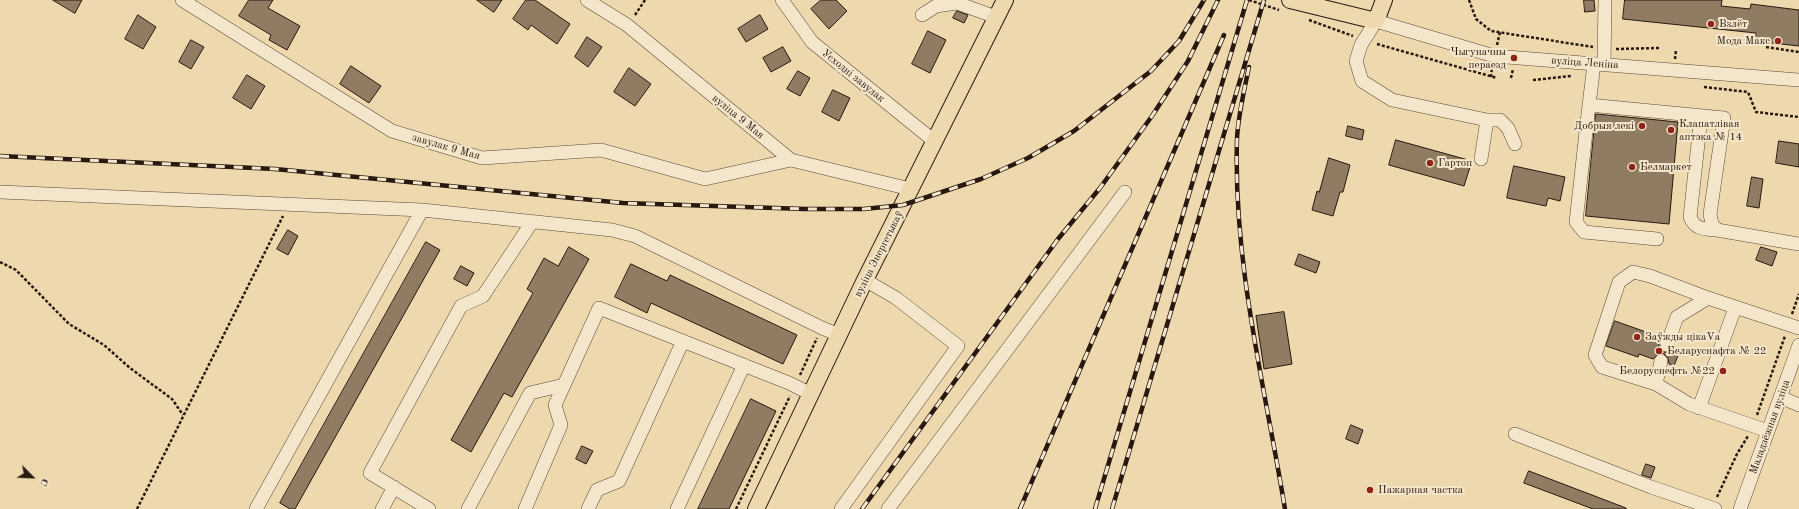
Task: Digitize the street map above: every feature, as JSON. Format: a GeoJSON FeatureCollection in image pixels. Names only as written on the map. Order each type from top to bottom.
{"type":"FeatureCollection","features":[{"type":"Feature","properties":{"kind":"main road","name":"вуліца Энергетыкаў"},"geometry":{"type":"LineString","coordinates":[[756,509],[865,280],[1005,0]]}},
{"type":"Feature","properties":{"kind":"main road"},"geometry":{"type":"LineString","coordinates":[[1290,0],[1376,21],[1384,0]]}},
{"type":"Feature","properties":{"kind":"street","name":"завулак 9 Мая"},"geometry":{"type":"LineString","coordinates":[[182,0],[392,131],[482,158],[601,150],[705,179],[791,160]]}},
{"type":"Feature","properties":{"kind":"street","name":"вуліца 9 Мая"},"geometry":{"type":"LineString","coordinates":[[587,0],[627,26],[791,160],[910,189]]}},
{"type":"Feature","properties":{"kind":"street","name":"Усходні завулак"},"geometry":{"type":"LineString","coordinates":[[782,0],[812,42],[934,141]]}},
{"type":"Feature","properties":{"kind":"street"},"geometry":{"type":"LineString","coordinates":[[1605,0],[1604,49],[1597,68],[1589,105],[1576,222],[1584,232],[1657,239]]}},
{"type":"Feature","properties":{"kind":"street"},"geometry":{"type":"LineString","coordinates":[[922,14],[936,6],[957,3],[996,17]]}},
{"type":"Feature","properties":{"kind":"street"},"geometry":{"type":"LineString","coordinates":[[1376,21],[1361,45],[1356,61],[1362,81],[1392,100],[1487,120],[1500,120],[1508,128],[1515,144]]}},
{"type":"Feature","properties":{"kind":"street","name":"вуліца Леніна"},"geometry":{"type":"LineString","coordinates":[[1376,21],[1494,56],[1597,68],[1799,80]]}},
{"type":"Feature","properties":{"kind":"street"},"geometry":{"type":"LineString","coordinates":[[1589,105],[1724,118],[1710,214],[1712,224],[1717,230]]}},
{"type":"Feature","properties":{"kind":"street"},"geometry":{"type":"LineString","coordinates":[[1701,116],[1690,217],[1693,224],[1701,229],[1717,230],[1799,244]]}},
{"type":"Feature","properties":{"kind":"street"},"geometry":{"type":"LineString","coordinates":[[1481,159],[1487,120]]}},
{"type":"Feature","properties":{"kind":"street"},"geometry":{"type":"LineString","coordinates":[[0,192],[422,210],[612,230],[635,236],[822,328],[839,334]]}},
{"type":"Feature","properties":{"kind":"street"},"geometry":{"type":"LineString","coordinates":[[888,509],[1125,192]]}},
{"type":"Feature","properties":{"kind":"street"},"geometry":{"type":"LineString","coordinates":[[256,509],[422,210]]}},
{"type":"Feature","properties":{"kind":"street"},"geometry":{"type":"LineString","coordinates":[[429,509],[370,472],[461,306],[483,296],[532,222]]}},
{"type":"Feature","properties":{"kind":"street"},"geometry":{"type":"LineString","coordinates":[[1768,431],[1689,404],[1656,384],[1602,367],[1595,355],[1619,282],[1633,272],[1650,276],[1735,308],[1794,326]]}},
{"type":"Feature","properties":{"kind":"street"},"geometry":{"type":"LineString","coordinates":[[841,509],[958,346],[896,298],[865,280]]}},
{"type":"Feature","properties":{"kind":"street"},"geometry":{"type":"LineString","coordinates":[[1667,345],[1677,316],[1708,298]]}},
{"type":"Feature","properties":{"kind":"street"},"geometry":{"type":"LineString","coordinates":[[525,509],[561,425],[556,405],[599,308],[744,365],[811,394]]}},
{"type":"Feature","properties":{"kind":"street"},"geometry":{"type":"LineString","coordinates":[[1699,408],[1735,308]]}},
{"type":"Feature","properties":{"kind":"street"},"geometry":{"type":"LineString","coordinates":[[588,509],[597,490],[619,482],[683,341]]}},
{"type":"Feature","properties":{"kind":"street","name":"Маладзёжная вуліца"},"geometry":{"type":"LineString","coordinates":[[1740,509],[1799,346]]}},
{"type":"Feature","properties":{"kind":"street"},"geometry":{"type":"LineString","coordinates":[[1656,384],[1661,362]]}},
{"type":"Feature","properties":{"kind":"street"},"geometry":{"type":"LineString","coordinates":[[677,509],[744,365]]}},
{"type":"Feature","properties":{"kind":"street"},"geometry":{"type":"LineString","coordinates":[[468,509],[530,392],[564,384]]}},
{"type":"Feature","properties":{"kind":"street"},"geometry":{"type":"LineString","coordinates":[[1780,397],[1799,405]]}},
{"type":"Feature","properties":{"kind":"street"},"geometry":{"type":"LineString","coordinates":[[1515,434],[1651,487],[1713,509]]}},
{"type":"Feature","properties":{"kind":"street"},"geometry":{"type":"LineString","coordinates":[[382,509],[394,487]]}},
{"type":"Feature","properties":{"kind":"path"},"geometry":{"type":"LineString","coordinates":[[627,26],[645,0]]}},
{"type":"Feature","properties":{"kind":"path"},"geometry":{"type":"LineString","coordinates":[[1469,0],[1476,19],[1491,31],[1604,49],[1659,48]]}},
{"type":"Feature","properties":{"kind":"path"},"geometry":{"type":"LineString","coordinates":[[1766,48],[1799,52]]}},
{"type":"Feature","properties":{"kind":"path"},"geometry":{"type":"LineString","coordinates":[[1533,80],[1580,75],[1597,68]]}},
{"type":"Feature","properties":{"kind":"path"},"geometry":{"type":"LineString","coordinates":[[1702,86],[1748,92],[1756,112],[1799,116]]}},
{"type":"Feature","properties":{"kind":"path"},"geometry":{"type":"LineString","coordinates":[[137,509],[289,204]]}},
{"type":"Feature","properties":{"kind":"path"},"geometry":{"type":"LineString","coordinates":[[0,262],[16,270],[69,324],[104,345],[130,368],[172,399],[183,415]]}},
{"type":"Feature","properties":{"kind":"path"},"geometry":{"type":"LineString","coordinates":[[1713,509],[1737,454],[1746,443],[1794,326],[1799,294]]}},
{"type":"Feature","properties":{"kind":"path"},"geometry":{"type":"LineString","coordinates":[[736,509],[822,328]]}},
{"type":"Feature","properties":{"kind":"building"},"geometry":{"type":"Polygon","coordinates":[[[53,0],[82,0],[75,13],[53,0]]]}},
{"type":"Feature","properties":{"kind":"building"},"geometry":{"type":"Polygon","coordinates":[[[249,0],[273,0],[268,8],[300,26],[287,50],[269,40],[271,35],[239,16],[249,0]]]}},
{"type":"Feature","properties":{"kind":"building"},"geometry":{"type":"Polygon","coordinates":[[[477,0],[502,0],[494,12],[477,0]]]}},
{"type":"Feature","properties":{"kind":"building"},"geometry":{"type":"Polygon","coordinates":[[[526,0],[535,0],[570,24],[557,44],[531,25],[528,30],[513,19],[526,0]]]}},
{"type":"Feature","properties":{"kind":"building"},"geometry":{"type":"Polygon","coordinates":[[[821,0],[836,0],[847,11],[829,29],[811,9],[821,0]]]}},
{"type":"Feature","properties":{"kind":"building"},"geometry":{"type":"Polygon","coordinates":[[[1584,0],[1594,0],[1595,11],[1585,12],[1584,0]]]}},
{"type":"Feature","properties":{"kind":"building"},"geometry":{"type":"Polygon","coordinates":[[[1625,0],[1722,0],[1721,6],[1750,9],[1751,4],[1799,10],[1799,46],[1755,41],[1756,33],[1623,19],[1625,0]]]}},
{"type":"Feature","properties":{"kind":"building"},"geometry":{"type":"Polygon","coordinates":[[[957,11],[968,15],[964,23],[953,18],[957,11]]]}},
{"type":"Feature","properties":{"kind":"building"},"geometry":{"type":"Polygon","coordinates":[[[138,15],[156,27],[143,49],[125,39],[138,15]]]}},
{"type":"Feature","properties":{"kind":"building"},"geometry":{"type":"Polygon","coordinates":[[[760,15],[768,29],[746,42],[738,29],[760,15]]]}},
{"type":"Feature","properties":{"kind":"building"},"geometry":{"type":"Polygon","coordinates":[[[928,31],[946,40],[930,73],[912,64],[928,31]]]}},
{"type":"Feature","properties":{"kind":"building"},"geometry":{"type":"Polygon","coordinates":[[[587,37],[602,47],[588,67],[575,57],[587,37]]]}},
{"type":"Feature","properties":{"kind":"building"},"geometry":{"type":"Polygon","coordinates":[[[191,40],[204,47],[191,69],[179,62],[191,40]]]}},
{"type":"Feature","properties":{"kind":"building"},"geometry":{"type":"Polygon","coordinates":[[[783,47],[791,61],[771,72],[763,58],[783,47]]]}},
{"type":"Feature","properties":{"kind":"building"},"geometry":{"type":"Polygon","coordinates":[[[351,66],[381,86],[369,103],[340,84],[351,66]]]}},
{"type":"Feature","properties":{"kind":"building"},"geometry":{"type":"Polygon","coordinates":[[[629,68],[651,84],[635,106],[614,92],[629,68]]]}},
{"type":"Feature","properties":{"kind":"building"},"geometry":{"type":"Polygon","coordinates":[[[798,71],[810,78],[800,96],[787,89],[798,71]]]}},
{"type":"Feature","properties":{"kind":"building"},"geometry":{"type":"Polygon","coordinates":[[[247,75],[265,86],[251,109],[233,98],[247,75]]]}},
{"type":"Feature","properties":{"kind":"building"},"geometry":{"type":"Polygon","coordinates":[[[833,90],[850,98],[839,121],[822,112],[833,90]]]}},
{"type":"Feature","properties":{"kind":"building","name":"Белмаркет"},"geometry":{"type":"Polygon","coordinates":[[[1596,114],[1678,122],[1669,224],[1586,216],[1596,114]]]}},
{"type":"Feature","properties":{"kind":"building"},"geometry":{"type":"Polygon","coordinates":[[[1348,126],[1364,130],[1362,140],[1346,136],[1348,126]]]}},
{"type":"Feature","properties":{"kind":"building","name":"Гартоп"},"geometry":{"type":"Polygon","coordinates":[[[1396,140],[1472,161],[1464,186],[1389,165],[1396,140]]]}},
{"type":"Feature","properties":{"kind":"building"},"geometry":{"type":"Polygon","coordinates":[[[1779,141],[1799,144],[1799,167],[1776,163],[1779,141]]]}},
{"type":"Feature","properties":{"kind":"building"},"geometry":{"type":"Polygon","coordinates":[[[1329,158],[1350,165],[1343,192],[1340,192],[1333,216],[1312,210],[1329,158]]]}},
{"type":"Feature","properties":{"kind":"building"},"geometry":{"type":"Polygon","coordinates":[[[1514,166],[1565,177],[1560,201],[1548,198],[1546,206],[1507,198],[1514,166]]]}},
{"type":"Feature","properties":{"kind":"building"},"geometry":{"type":"Polygon","coordinates":[[[1752,177],[1763,179],[1759,208],[1747,206],[1752,177]]]}},
{"type":"Feature","properties":{"kind":"building"},"geometry":{"type":"Polygon","coordinates":[[[288,230],[298,236],[288,255],[277,249],[288,230]]]}},
{"type":"Feature","properties":{"kind":"building"},"geometry":{"type":"Polygon","coordinates":[[[426,242],[440,250],[295,509],[290,509],[280,503],[426,242]]]}},
{"type":"Feature","properties":{"kind":"building"},"geometry":{"type":"Polygon","coordinates":[[[569,247],[589,259],[512,397],[504,393],[471,452],[451,440],[533,293],[527,289],[544,258],[558,266],[569,247]]]}},
{"type":"Feature","properties":{"kind":"building"},"geometry":{"type":"Polygon","coordinates":[[[1761,247],[1777,252],[1772,266],[1756,260],[1761,247]]]}},
{"type":"Feature","properties":{"kind":"building"},"geometry":{"type":"Polygon","coordinates":[[[1299,254],[1320,262],[1316,273],[1295,265],[1299,254]]]}},
{"type":"Feature","properties":{"kind":"building"},"geometry":{"type":"Polygon","coordinates":[[[631,264],[667,281],[670,275],[797,335],[783,364],[651,303],[647,313],[615,297],[631,264]]]}},
{"type":"Feature","properties":{"kind":"building"},"geometry":{"type":"Polygon","coordinates":[[[461,266],[474,273],[467,286],[454,279],[461,266]]]}},
{"type":"Feature","properties":{"kind":"building"},"geometry":{"type":"Polygon","coordinates":[[[1284,312],[1292,364],[1264,369],[1256,316],[1284,312]]]}},
{"type":"Feature","properties":{"kind":"building"},"geometry":{"type":"Polygon","coordinates":[[[1615,321],[1646,332],[1645,337],[1659,342],[1659,347],[1664,352],[1669,353],[1675,348],[1680,350],[1674,366],[1669,364],[1668,358],[1663,353],[1658,354],[1653,359],[1639,354],[1638,357],[1606,346],[1615,321]]]}},
{"type":"Feature","properties":{"kind":"building"},"geometry":{"type":"Polygon","coordinates":[[[751,399],[776,411],[729,509],[698,509],[751,399]]]}},
{"type":"Feature","properties":{"kind":"building"},"geometry":{"type":"Polygon","coordinates":[[[1351,425],[1363,430],[1358,444],[1346,439],[1351,425]]]}},
{"type":"Feature","properties":{"kind":"building"},"geometry":{"type":"Polygon","coordinates":[[[582,446],[593,451],[586,464],[576,459],[582,446]]]}},
{"type":"Feature","properties":{"kind":"building"},"geometry":{"type":"Polygon","coordinates":[[[1646,464],[1655,467],[1651,478],[1642,475],[1646,464]]]}},
{"type":"Feature","properties":{"kind":"building"},"geometry":{"type":"Polygon","coordinates":[[[1529,471],[1626,509],[1593,509],[1524,483],[1529,471]]]}},
{"type":"Feature","properties":{"kind":"railway"},"geometry":{"type":"LineString","coordinates":[[0,156],[275,169],[623,203],[805,209],[864,209],[903,205],[981,179],[1028,158],[1074,131],[1151,71],[1179,41],[1204,0]]}},
{"type":"Feature","properties":{"kind":"railway"},"geometry":{"type":"LineString","coordinates":[[862,509],[1058,239],[1100,188],[1152,116],[1188,61],[1218,0]]}},
{"type":"Feature","properties":{"kind":"railway"},"geometry":{"type":"LineString","coordinates":[[1095,509],[1247,0]]}},
{"type":"Feature","properties":{"kind":"railway"},"geometry":{"type":"LineString","coordinates":[[1112,509],[1264,0]]}},
{"type":"Feature","properties":{"kind":"railway"},"geometry":{"type":"LineString","coordinates":[[1020,509],[1224,35]]}},
{"type":"Feature","properties":{"kind":"railway"},"geometry":{"type":"LineString","coordinates":[[1249,67],[1240,112],[1237,139],[1237,186],[1240,232],[1252,325],[1285,509]]}},
{"type":"Feature","properties":{"kind":"place","name":"Взлёт"},"geometry":{"type":"Point","coordinates":[1711,24]}},
{"type":"Feature","properties":{"kind":"place","name":"Мода Макс"},"geometry":{"type":"Point","coordinates":[1778,41]}},
{"type":"Feature","properties":{"kind":"place","name":"Чыгуначны пераезд"},"geometry":{"type":"Point","coordinates":[1514,58]}},
{"type":"Feature","properties":{"kind":"place","name":"Добрыя лекі"},"geometry":{"type":"Point","coordinates":[1642,126]}},
{"type":"Feature","properties":{"kind":"place","name":"Клапатлівая аптэка № 14"},"geometry":{"type":"Point","coordinates":[1671,130]}},
{"type":"Feature","properties":{"kind":"place","name":"Гартоп"},"geometry":{"type":"Point","coordinates":[1430,163]}},
{"type":"Feature","properties":{"kind":"place","name":"Белмаркет"},"geometry":{"type":"Point","coordinates":[1632,167]}},
{"type":"Feature","properties":{"kind":"place","name":"Заўжды цікаVа"},"geometry":{"type":"Point","coordinates":[1637,337]}},
{"type":"Feature","properties":{"kind":"place","name":"Беларуснафта № 22"},"geometry":{"type":"Point","coordinates":[1659,351]}},
{"type":"Feature","properties":{"kind":"place","name":"Белоруснефть №22"},"geometry":{"type":"Point","coordinates":[1723,371]}},
{"type":"Feature","properties":{"kind":"place","name":"Пажарная частка"},"geometry":{"type":"Point","coordinates":[1370,490]}}]}
